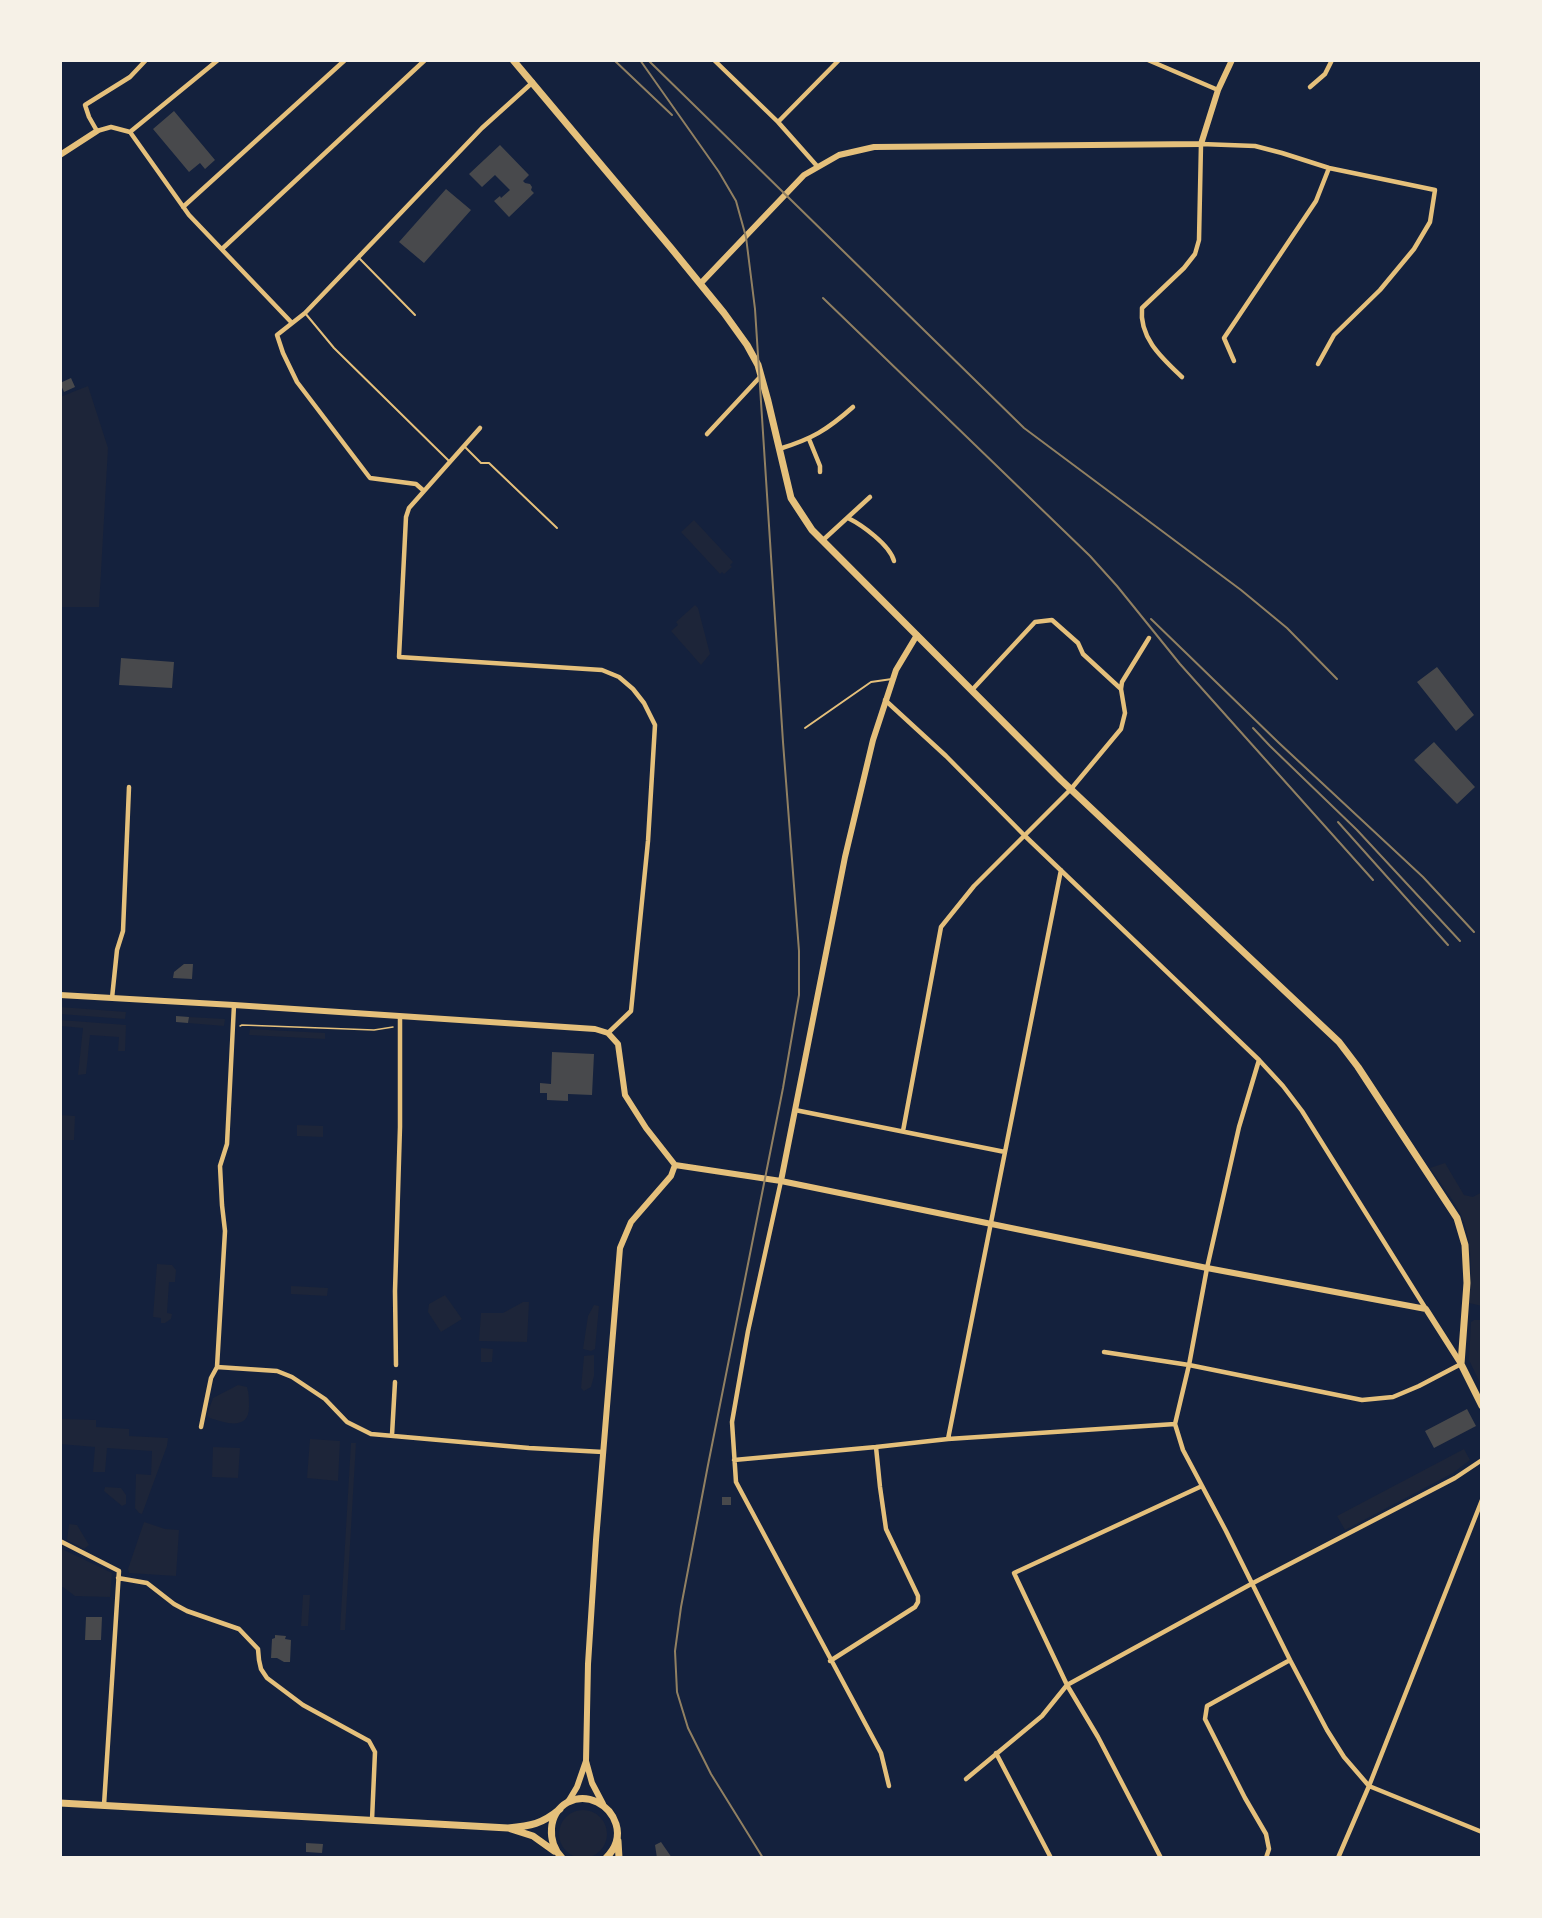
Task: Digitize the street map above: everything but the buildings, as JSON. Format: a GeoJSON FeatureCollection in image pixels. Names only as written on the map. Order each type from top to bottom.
{"type":"FeatureCollection","features":[{"type":"Feature","properties":{"kind":"main road"},"geometry":{"type":"LineString","coordinates":[[513,60],[724,312],[747,345],[761,375],[791,498],[812,530],[1071,789],[1339,1042],[1358,1067],[1457,1218],[1465,1245],[1467,1283],[1461,1364],[1482,1406]]}},
{"type":"Feature","properties":{"kind":"main road"},"geometry":{"type":"LineString","coordinates":[[60,1803],[508,1828],[537,1824],[548,1819],[568,1802],[586,1799],[603,1804],[614,1817],[619,1858]]}},
{"type":"Feature","properties":{"kind":"main road"},"geometry":{"type":"LineString","coordinates":[[560,1809],[552,1822],[551,1830],[553,1845],[560,1856]]}},
{"type":"Feature","properties":{"kind":"main road"},"geometry":{"type":"LineString","coordinates":[[508,1828],[533,1836],[560,1856]]}},
{"type":"Feature","properties":{"kind":"main road"},"geometry":{"type":"LineString","coordinates":[[606,1858],[614,1849],[618,1836]]}},
{"type":"Feature","properties":{"kind":"street"},"geometry":{"type":"LineString","coordinates":[[97,131],[85,105],[130,77],[146,60]]}},
{"type":"Feature","properties":{"kind":"street"},"geometry":{"type":"LineString","coordinates":[[130,132],[218,60]]}},
{"type":"Feature","properties":{"kind":"street"},"geometry":{"type":"LineString","coordinates":[[183,207],[345,60]]}},
{"type":"Feature","properties":{"kind":"street"},"geometry":{"type":"LineString","coordinates":[[222,249],[425,60]]}},
{"type":"Feature","properties":{"kind":"street"},"geometry":{"type":"LineString","coordinates":[[714,60],[778,122],[817,166]]}},
{"type":"Feature","properties":{"kind":"street"},"geometry":{"type":"LineString","coordinates":[[778,122],[839,60]]}},
{"type":"Feature","properties":{"kind":"street"},"geometry":{"type":"LineString","coordinates":[[1148,60],[1218,90]]}},
{"type":"Feature","properties":{"kind":"street"},"geometry":{"type":"LineString","coordinates":[[1182,377],[1155,351],[1141,321],[1142,308],[1184,268],[1195,254],[1199,240],[1201,144],[1218,90],[1232,60]]}},
{"type":"Feature","properties":{"kind":"street"},"geometry":{"type":"LineString","coordinates":[[1310,87],[1325,74],[1332,60]]}},
{"type":"Feature","properties":{"kind":"street"},"geometry":{"type":"LineString","coordinates":[[424,491],[416,484],[370,478],[297,382],[277,335],[305,313],[482,128],[533,82]]}},
{"type":"Feature","properties":{"kind":"street"},"geometry":{"type":"LineString","coordinates":[[60,156],[97,131],[111,126],[130,132],[183,207],[292,323]]}},
{"type":"Feature","properties":{"kind":"street"},"geometry":{"type":"LineString","coordinates":[[701,284],[804,175],[839,155],[874,147],[1201,144],[1255,146],[1329,168],[1434,190],[1430,222],[1414,249],[1380,290],[1334,335],[1318,364]]}},
{"type":"Feature","properties":{"kind":"street"},"geometry":{"type":"LineString","coordinates":[[1234,361],[1224,338],[1316,201],[1329,168]]}},
{"type":"Feature","properties":{"kind":"street"},"geometry":{"type":"LineString","coordinates":[[707,435],[759,380],[761,375]]}},
{"type":"Feature","properties":{"kind":"street"},"geometry":{"type":"LineString","coordinates":[[779,449],[824,431],[853,407]]}},
{"type":"Feature","properties":{"kind":"street"},"geometry":{"type":"LineString","coordinates":[[480,428],[409,508],[406,517],[399,657],[602,670],[618,676],[644,703],[655,725],[648,841],[631,1011],[608,1033]]}},
{"type":"Feature","properties":{"kind":"street"},"geometry":{"type":"LineString","coordinates":[[808,439],[820,466],[820,472]]}},
{"type":"Feature","properties":{"kind":"street"},"geometry":{"type":"LineString","coordinates":[[822,541],[870,497]]}},
{"type":"Feature","properties":{"kind":"street"},"geometry":{"type":"LineString","coordinates":[[848,518],[877,537],[892,555],[894,561]]}},
{"type":"Feature","properties":{"kind":"street"},"geometry":{"type":"LineString","coordinates":[[972,690],[1035,622],[1052,620],[1078,643],[1083,654],[1121,689]]}},
{"type":"Feature","properties":{"kind":"street"},"geometry":{"type":"LineString","coordinates":[[889,1786],[881,1753],[830,1662],[736,1482],[732,1422],[845,857],[885,700],[896,670],[917,634]]}},
{"type":"Feature","properties":{"kind":"street"},"geometry":{"type":"LineString","coordinates":[[903,1131],[941,927],[974,886],[1071,789],[1121,729],[1125,713],[1122,682],[1149,638]]}},
{"type":"Feature","properties":{"kind":"street"},"geometry":{"type":"LineString","coordinates":[[885,700],[946,756],[1025,836],[1259,1060],[1283,1086],[1302,1111],[1461,1364],[1393,1397],[1362,1400],[1189,1365],[1104,1352]]}},
{"type":"Feature","properties":{"kind":"street"},"geometry":{"type":"LineString","coordinates":[[112,998],[117,950],[123,931],[129,787]]}},
{"type":"Feature","properties":{"kind":"street"},"geometry":{"type":"LineString","coordinates":[[948,1439],[1061,870]]}},
{"type":"Feature","properties":{"kind":"street"},"geometry":{"type":"LineString","coordinates":[[60,995],[595,1029],[608,1033],[618,1044],[625,1095],[646,1128],[675,1166],[781,1181],[1207,1268],[1425,1308]]}},
{"type":"Feature","properties":{"kind":"street"},"geometry":{"type":"LineString","coordinates":[[201,1427],[211,1378],[217,1367],[225,1231],[220,1166],[227,1144],[234,1005]]}},
{"type":"Feature","properties":{"kind":"street"},"geometry":{"type":"LineString","coordinates":[[396,1365],[394,1291],[400,1127],[400,1016]]}},
{"type":"Feature","properties":{"kind":"street"},"geometry":{"type":"LineString","coordinates":[[1259,1060],[1239,1127],[1175,1424],[1183,1450],[1253,1583],[1290,1660],[1344,1757],[1369,1786],[1482,1832]]}},
{"type":"Feature","properties":{"kind":"street"},"geometry":{"type":"LineString","coordinates":[[795,1110],[1005,1152]]}},
{"type":"Feature","properties":{"kind":"street"},"geometry":{"type":"LineString","coordinates":[[603,1804],[592,1783],[586,1761],[588,1664],[620,1248],[632,1222],[671,1176],[675,1166]]}},
{"type":"Feature","properties":{"kind":"street"},"geometry":{"type":"LineString","coordinates":[[217,1367],[277,1371],[292,1377],[325,1399],[347,1422],[371,1434],[603,1452]]}},
{"type":"Feature","properties":{"kind":"street"},"geometry":{"type":"LineString","coordinates":[[392,1435],[395,1382]]}},
{"type":"Feature","properties":{"kind":"street"},"geometry":{"type":"LineString","coordinates":[[734,1460],[948,1439],[1175,1424]]}},
{"type":"Feature","properties":{"kind":"street"},"geometry":{"type":"LineString","coordinates":[[830,1662],[915,1607],[918,1602],[918,1596],[886,1530],[876,1447]]}},
{"type":"Feature","properties":{"kind":"street"},"geometry":{"type":"LineString","coordinates":[[966,1779],[1042,1716],[1068,1685],[1253,1583],[1455,1478],[1482,1460]]}},
{"type":"Feature","properties":{"kind":"street"},"geometry":{"type":"LineString","coordinates":[[1161,1858],[1098,1737],[1068,1685],[1014,1573],[1202,1486]]}},
{"type":"Feature","properties":{"kind":"street"},"geometry":{"type":"LineString","coordinates":[[1338,1858],[1369,1786],[1482,1500]]}},
{"type":"Feature","properties":{"kind":"street"},"geometry":{"type":"LineString","coordinates":[[60,1541],[119,1571],[104,1805]]}},
{"type":"Feature","properties":{"kind":"street"},"geometry":{"type":"LineString","coordinates":[[118,1578],[147,1583],[187,1611],[239,1629],[258,1649],[261,1669],[267,1678],[303,1705],[369,1742],[375,1752],[372,1820]]}},
{"type":"Feature","properties":{"kind":"street"},"geometry":{"type":"LineString","coordinates":[[1266,1858],[1269,1849],[1266,1834],[1205,1719],[1207,1706],[1290,1660]]}},
{"type":"Feature","properties":{"kind":"street"},"geometry":{"type":"LineString","coordinates":[[996,1753],[1051,1858]]}},
{"type":"Feature","properties":{"kind":"street"},"geometry":{"type":"LineString","coordinates":[[568,1802],[577,1787],[586,1761]]}},
{"type":"Feature","properties":{"kind":"lane"},"geometry":{"type":"LineString","coordinates":[[359,258],[415,315]]}},
{"type":"Feature","properties":{"kind":"lane"},"geometry":{"type":"LineString","coordinates":[[305,313],[334,348],[450,462]]}},
{"type":"Feature","properties":{"kind":"lane"},"geometry":{"type":"LineString","coordinates":[[464,446],[481,463],[489,463],[557,528]]}},
{"type":"Feature","properties":{"kind":"lane"},"geometry":{"type":"LineString","coordinates":[[805,728],[871,682],[892,680]]}},
{"type":"Feature","properties":{"kind":"path"},"geometry":{"type":"LineString","coordinates":[[234,1030],[242,1025],[374,1030],[400,1026]]}},
{"type":"Feature","properties":{"kind":"shaded area"},"geometry":{"type":"Polygon","coordinates":[[[88,386],[108,448],[99,607],[60,607],[60,397],[88,386]]]}},
{"type":"Feature","properties":{"kind":"shaded area"},"geometry":{"type":"Polygon","coordinates":[[[694,520],[733,562],[730,565],[732,567],[724,574],[722,572],[720,574],[681,532],[694,520]]]}},
{"type":"Feature","properties":{"kind":"shaded area"},"geometry":{"type":"Polygon","coordinates":[[[695,605],[698,608],[710,654],[701,665],[671,631],[678,625],[676,622],[695,605]]]}},
{"type":"Feature","properties":{"kind":"shaded area"},"geometry":{"type":"Polygon","coordinates":[[[60,1007],[126,1012],[125,1019],[60,1014],[60,1007]]]}},
{"type":"Feature","properties":{"kind":"shaded area"},"geometry":{"type":"Polygon","coordinates":[[[189,1017],[225,1019],[224,1026],[188,1023],[189,1017]]]}},
{"type":"Feature","properties":{"kind":"shaded area"},"geometry":{"type":"Polygon","coordinates":[[[60,1020],[126,1025],[125,1051],[118,1051],[119,1037],[90,1035],[86,1074],[78,1075],[83,1028],[60,1026],[60,1020]]]}},
{"type":"Feature","properties":{"kind":"shaded area"},"geometry":{"type":"Polygon","coordinates":[[[250,1029],[325,1033],[325,1039],[249,1035],[250,1029]]]}},
{"type":"Feature","properties":{"kind":"shaded area"},"geometry":{"type":"Polygon","coordinates":[[[60,1115],[75,1116],[74,1140],[60,1140],[60,1115]]]}},
{"type":"Feature","properties":{"kind":"shaded area"},"geometry":{"type":"Polygon","coordinates":[[[297,1125],[323,1126],[323,1137],[297,1136],[297,1125]]]}},
{"type":"Feature","properties":{"kind":"shaded area"},"geometry":{"type":"Polygon","coordinates":[[[1445,1163],[1464,1195],[1473,1197],[1482,1192],[1482,1306],[1469,1303],[1471,1259],[1465,1225],[1454,1203],[1430,1168],[1445,1163]]]}},
{"type":"Feature","properties":{"kind":"shaded area"},"geometry":{"type":"Polygon","coordinates":[[[157,1264],[172,1265],[176,1270],[175,1282],[169,1282],[167,1313],[172,1314],[171,1319],[165,1323],[161,1323],[161,1318],[153,1317],[157,1264]]]}},
{"type":"Feature","properties":{"kind":"shaded area"},"geometry":{"type":"Polygon","coordinates":[[[291,1286],[328,1288],[327,1296],[291,1294],[291,1286]]]}},
{"type":"Feature","properties":{"kind":"shaded area"},"geometry":{"type":"Polygon","coordinates":[[[445,1295],[462,1319],[441,1332],[428,1312],[429,1304],[445,1295]]]}},
{"type":"Feature","properties":{"kind":"shaded area"},"geometry":{"type":"Polygon","coordinates":[[[523,1302],[529,1302],[527,1342],[479,1341],[481,1313],[503,1313],[523,1302]]]}},
{"type":"Feature","properties":{"kind":"shaded area"},"geometry":{"type":"Polygon","coordinates":[[[594,1305],[599,1306],[595,1349],[591,1351],[583,1349],[588,1316],[594,1305]]]}},
{"type":"Feature","properties":{"kind":"shaded area"},"geometry":{"type":"Polygon","coordinates":[[[1480,1320],[1482,1323],[1482,1387],[1469,1360],[1471,1322],[1480,1320]]]}},
{"type":"Feature","properties":{"kind":"shaded area"},"geometry":{"type":"Polygon","coordinates":[[[481,1348],[493,1349],[492,1362],[481,1362],[481,1348]]]}},
{"type":"Feature","properties":{"kind":"shaded area"},"geometry":{"type":"Polygon","coordinates":[[[594,1355],[594,1376],[591,1387],[584,1391],[581,1388],[584,1356],[594,1355]]]}},
{"type":"Feature","properties":{"kind":"shaded area"},"geometry":{"type":"Polygon","coordinates":[[[238,1385],[247,1387],[248,1392],[249,1407],[245,1420],[229,1423],[210,1418],[207,1415],[213,1398],[238,1385]]]}},
{"type":"Feature","properties":{"kind":"shaded area"},"geometry":{"type":"Polygon","coordinates":[[[60,1419],[96,1420],[96,1427],[129,1429],[129,1436],[168,1438],[142,1514],[135,1508],[136,1474],[151,1475],[152,1451],[107,1448],[105,1472],[93,1472],[95,1447],[60,1444],[60,1419]]]}},
{"type":"Feature","properties":{"kind":"shaded area"},"geometry":{"type":"Polygon","coordinates":[[[310,1439],[340,1441],[338,1481],[307,1478],[310,1439]]]}},
{"type":"Feature","properties":{"kind":"shaded area"},"geometry":{"type":"Polygon","coordinates":[[[351,1443],[356,1443],[345,1630],[340,1630],[351,1443]]]}},
{"type":"Feature","properties":{"kind":"shaded area"},"geometry":{"type":"Polygon","coordinates":[[[213,1447],[240,1448],[238,1478],[212,1477],[213,1447]]]}},
{"type":"Feature","properties":{"kind":"shaded area"},"geometry":{"type":"Polygon","coordinates":[[[1464,1449],[1470,1460],[1453,1473],[1345,1530],[1337,1516],[1464,1449]]]}},
{"type":"Feature","properties":{"kind":"shaded area"},"geometry":{"type":"Polygon","coordinates":[[[105,1487],[121,1488],[126,1495],[126,1504],[122,1506],[104,1491],[105,1487]]]}},
{"type":"Feature","properties":{"kind":"shaded area"},"geometry":{"type":"Polygon","coordinates":[[[144,1522],[165,1529],[179,1530],[176,1576],[129,1573],[128,1569],[144,1522]]]}},
{"type":"Feature","properties":{"kind":"shaded area"},"geometry":{"type":"Polygon","coordinates":[[[69,1524],[77,1525],[89,1545],[84,1549],[67,1540],[69,1524]]]}},
{"type":"Feature","properties":{"kind":"shaded area"},"geometry":{"type":"Polygon","coordinates":[[[60,1548],[112,1573],[110,1597],[75,1596],[60,1587],[60,1548]]]}},
{"type":"Feature","properties":{"kind":"shaded area"},"geometry":{"type":"Polygon","coordinates":[[[303,1595],[310,1595],[308,1626],[301,1626],[303,1595]]]}},
{"type":"Feature","properties":{"kind":"shaded area"},"geometry":{"type":"Polygon","coordinates":[[[578,1810],[588,1810],[600,1817],[607,1829],[607,1839],[600,1851],[588,1858],[578,1858],[563,1847],[559,1839],[559,1829],[570,1814],[578,1810]]]}},
{"type":"Feature","properties":{"kind":"railway"},"geometry":{"type":"LineString","coordinates":[[614,60],[672,115]]}},
{"type":"Feature","properties":{"kind":"railway"},"geometry":{"type":"LineString","coordinates":[[640,60],[719,172],[736,201],[746,237],[755,309],[799,951],[799,995],[783,1088],[708,1465],[675,1651],[677,1692],[688,1728],[711,1774],[763,1858]]}},
{"type":"Feature","properties":{"kind":"railway"},"geometry":{"type":"LineString","coordinates":[[648,60],[1024,428],[1241,590],[1287,628],[1337,679]]}},
{"type":"Feature","properties":{"kind":"railway"},"geometry":{"type":"LineString","coordinates":[[823,298],[1090,556],[1180,664],[1373,880]]}},
{"type":"Feature","properties":{"kind":"railway"},"geometry":{"type":"LineString","coordinates":[[1151,619],[1279,743],[1423,877],[1474,932]]}},
{"type":"Feature","properties":{"kind":"railway"},"geometry":{"type":"LineString","coordinates":[[1253,728],[1357,830],[1460,941]]}},
{"type":"Feature","properties":{"kind":"railway"},"geometry":{"type":"LineString","coordinates":[[1338,822],[1448,945]]}}]}
